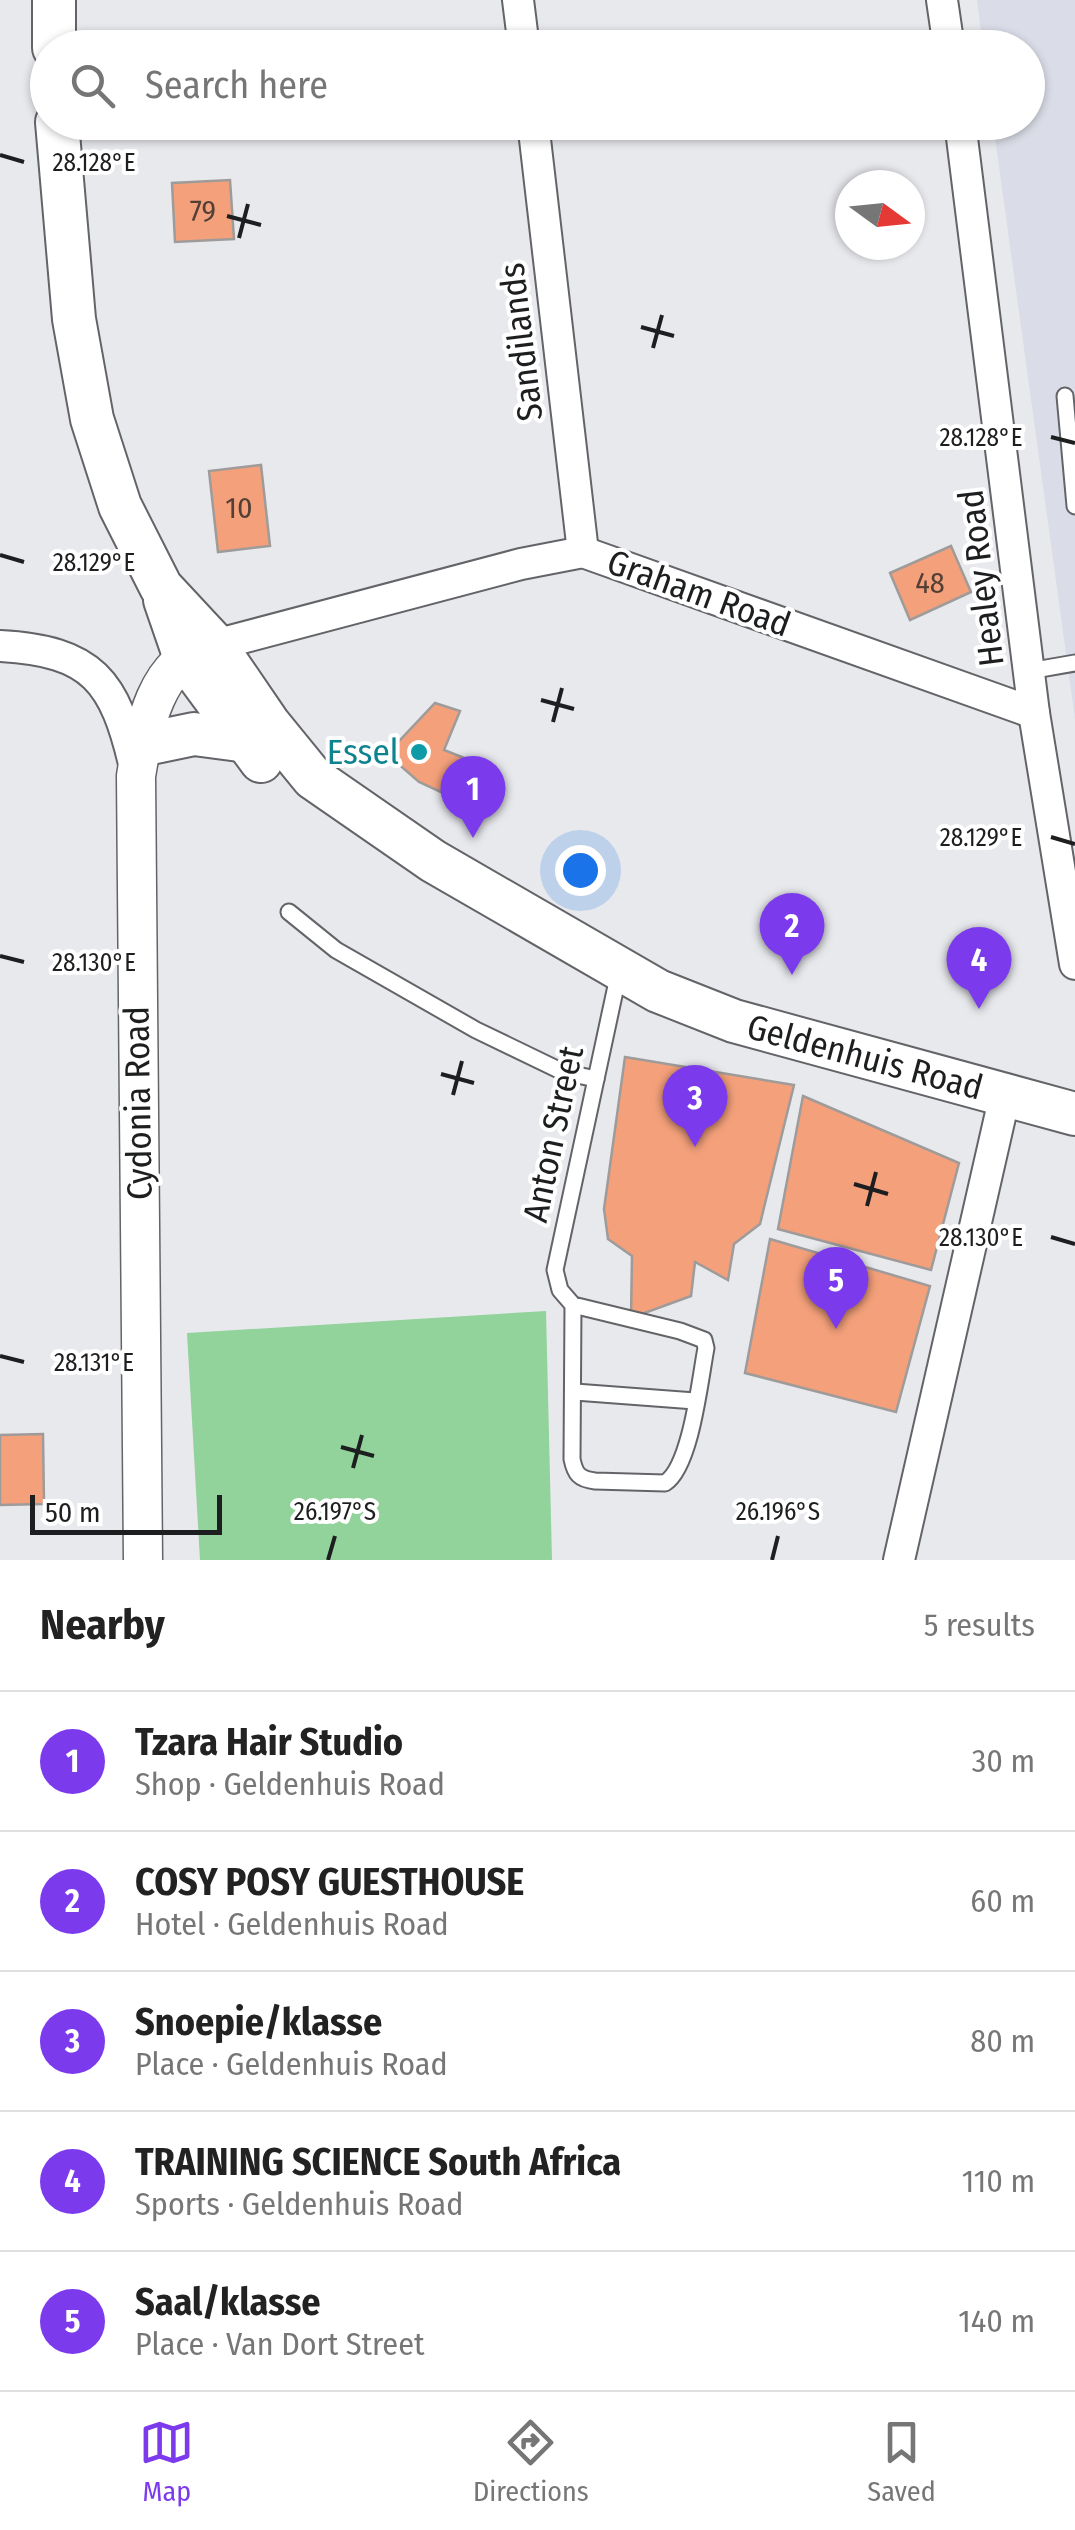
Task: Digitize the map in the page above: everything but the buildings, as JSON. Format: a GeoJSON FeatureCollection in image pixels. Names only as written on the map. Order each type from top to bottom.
{"type":"FeatureCollection","features":[{"type":"Feature","properties":{"kind":"main road"},"geometry":{"type":"LineString","coordinates":[[54,0],[54,30]]}},
{"type":"Feature","properties":{"kind":"main road","name":"Geldenhuis Road"},"geometry":{"type":"LineString","coordinates":[[59,140],[74,319],[92,419],[120,506],[260,760],[293,792],[352,824]]}},
{"type":"Feature","properties":{"kind":"main road","name":"Geldenhuis Road"},"geometry":{"type":"LineString","coordinates":[[200,652],[352,824],[415,885],[491,928],[570,969],[632,982],[734,1021],[1075,1114]]}},
{"type":"Feature","properties":{"kind":"main road"},"geometry":{"type":"LineString","coordinates":[[139,760],[194,734],[247,741]]}},
{"type":"Feature","properties":{"kind":"street"},"geometry":{"type":"LineString","coordinates":[[518,0],[522,30]]}},
{"type":"Feature","properties":{"kind":"street"},"geometry":{"type":"LineString","coordinates":[[942,0],[946,30]]}},
{"type":"Feature","properties":{"kind":"street","name":"Sandilands"},"geometry":{"type":"LineString","coordinates":[[535,140],[583,552]]}},
{"type":"Feature","properties":{"kind":"street","name":"Healey Road"},"geometry":{"type":"LineString","coordinates":[[962,140],[1034,713],[1075,964]]}},
{"type":"Feature","properties":{"kind":"street","name":"Graham Road"},"geometry":{"type":"LineString","coordinates":[[200,652],[550,557],[583,552],[1034,713]]}},
{"type":"Feature","properties":{"kind":"street"},"geometry":{"type":"LineString","coordinates":[[0,646],[70,658],[91,671],[110,691],[139,760]]}},
{"type":"Feature","properties":{"kind":"street","name":"Cydonia Road"},"geometry":{"type":"LineString","coordinates":[[143,1560],[139,760],[155,700],[174,669],[200,652]]}},
{"type":"Feature","properties":{"kind":"street"},"geometry":{"type":"LineString","coordinates":[[898,1560],[1006,1095]]}},
{"type":"Feature","properties":{"kind":"lane"},"geometry":{"type":"LineString","coordinates":[[1065,396],[1075,506]]}},
{"type":"Feature","properties":{"kind":"lane"},"geometry":{"type":"LineString","coordinates":[[1029,671],[1075,663]]}},
{"type":"Feature","properties":{"kind":"lane"},"geometry":{"type":"LineString","coordinates":[[289,912],[336,950],[516,1052],[563,1072],[596,1079]]}},
{"type":"Feature","properties":{"kind":"lane","name":"Anton Street"},"geometry":{"type":"LineString","coordinates":[[573,1305],[572,1459],[579,1476],[595,1481],[665,1483],[673,1478],[682,1461],[706,1348],[704,1340],[680,1330],[573,1305],[560,1290],[554,1270],[596,1079],[632,982]]}},
{"type":"Feature","properties":{"kind":"lane"},"geometry":{"type":"LineString","coordinates":[[575,1392],[695,1402]]}},
{"type":"Feature","properties":{"kind":"shaded area"},"geometry":{"type":"Polygon","coordinates":[[[977,0],[1075,0],[1075,719],[995,140],[1045,140],[1045,30],[981,30],[977,0]]]}},
{"type":"Feature","properties":{"kind":"green space"},"geometry":{"type":"Polygon","coordinates":[[[546,1311],[552,1560],[200,1560],[187,1333],[546,1311]]]}},
{"type":"Feature","properties":{"kind":"place","name":"Essel"},"geometry":{"type":"Point","coordinates":[419,752]}},
{"type":"Feature","properties":{"kind":"place","name":"Tzara Hair Studio"},"geometry":{"type":"Point","coordinates":[473,838]}},
{"type":"Feature","properties":{"kind":"place","name":"COSY POSY GUESTHOUSE"},"geometry":{"type":"Point","coordinates":[792,975]}},
{"type":"Feature","properties":{"kind":"place","name":"TRAINING SCIENCE South Africa"},"geometry":{"type":"Point","coordinates":[979,1009]}},
{"type":"Feature","properties":{"kind":"place","name":"Snoepie/klasse"},"geometry":{"type":"Point","coordinates":[695,1147]}},
{"type":"Feature","properties":{"kind":"place","name":"Saal/klasse"},"geometry":{"type":"Point","coordinates":[836,1329]}}]}
